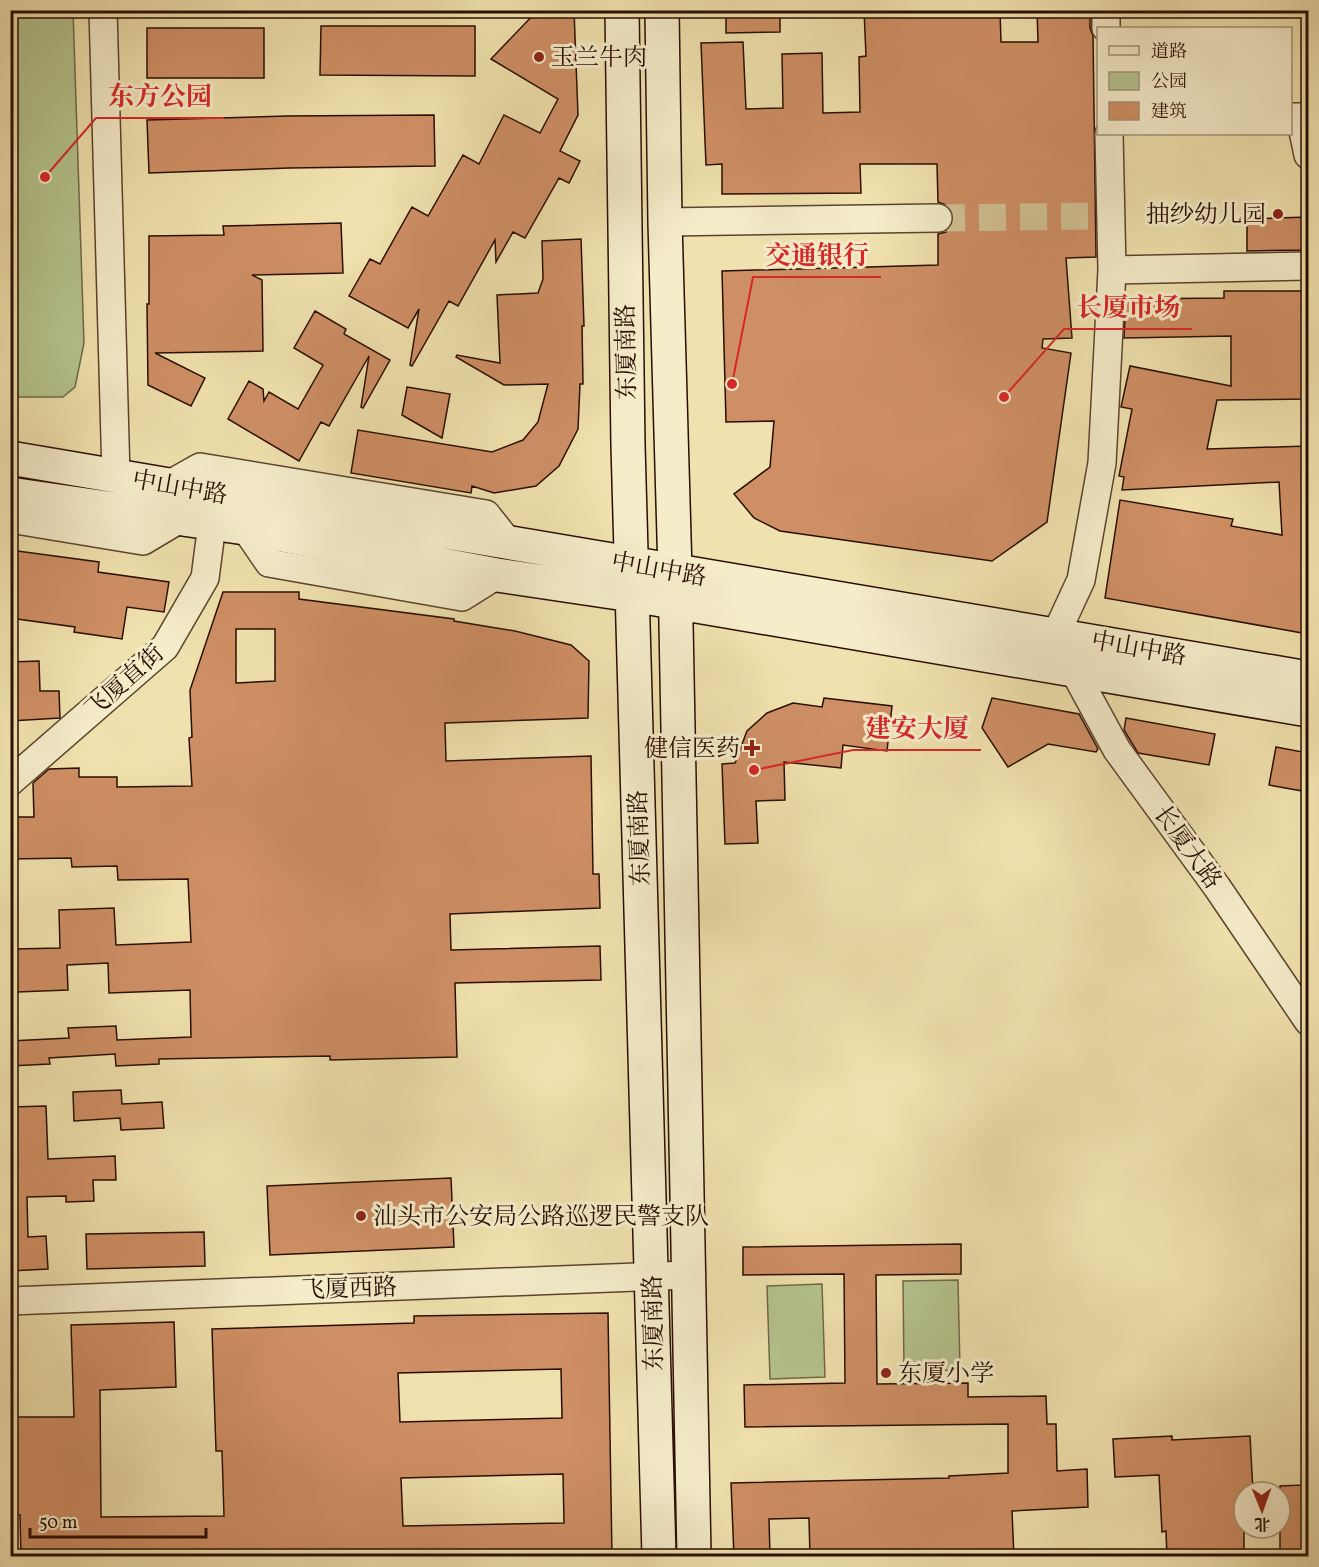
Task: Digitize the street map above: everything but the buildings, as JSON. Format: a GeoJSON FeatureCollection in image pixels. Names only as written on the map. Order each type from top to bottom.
{"type":"FeatureCollection","features":[{"type":"Feature","properties":{"kind":"street"},"geometry":{"type":"LineString","coordinates":[[103,10],[116,476]]}},
{"type":"Feature","properties":{"kind":"street","name":"东厦南路"},"geometry":{"type":"LineString","coordinates":[[622,10],[632,580],[659,1557]]}},
{"type":"Feature","properties":{"kind":"street","name":"东厦南路"},"geometry":{"type":"LineString","coordinates":[[662,10],[694,1557]]}},
{"type":"Feature","properties":{"kind":"street"},"geometry":{"type":"LineString","coordinates":[[1106,10],[1106,27]]}},
{"type":"Feature","properties":{"kind":"street"},"geometry":{"type":"LineString","coordinates":[[1300,117],[1308,155]]}},
{"type":"Feature","properties":{"kind":"street"},"geometry":{"type":"LineString","coordinates":[[1056,634],[1081,580],[1102,463],[1112,270],[1104,216],[1109,135]]}},
{"type":"Feature","properties":{"kind":"street"},"geometry":{"type":"LineString","coordinates":[[665,222],[938,218]]}},
{"type":"Feature","properties":{"kind":"street"},"geometry":{"type":"LineString","coordinates":[[1112,270],[1308,266]]}},
{"type":"Feature","properties":{"kind":"street","name":"中山中路"},"geometry":{"type":"LineString","coordinates":[[12,458],[509,543],[632,580],[1073,669],[1308,710]]}},
{"type":"Feature","properties":{"kind":"street","name":"中山中路"},"geometry":{"type":"LineString","coordinates":[[10,494],[245,528],[497,575],[632,580]]}},
{"type":"Feature","properties":{"kind":"street"},"geometry":{"type":"LineString","coordinates":[[10,519],[142,541],[180,519]]}},
{"type":"Feature","properties":{"kind":"street","name":"飞厦直街"},"geometry":{"type":"LineString","coordinates":[[10,782],[165,647],[205,578],[212,524]]}},
{"type":"Feature","properties":{"kind":"street","name":"中山中路"},"geometry":{"type":"LineString","coordinates":[[675,588],[1056,634],[1308,678]]}},
{"type":"Feature","properties":{"kind":"street","name":"长厦大路"},"geometry":{"type":"LineString","coordinates":[[1073,669],[1117,750],[1217,887],[1308,1021]]}},
{"type":"Feature","properties":{"kind":"street","name":"飞厦西路"},"geometry":{"type":"LineString","coordinates":[[10,1301],[688,1275]]}},
{"type":"Feature","properties":{"kind":"green space"},"geometry":{"type":"Polygon","coordinates":[[[11,10],[73,11],[84,343],[75,387],[63,397],[11,397],[11,10]]]}},
{"type":"Feature","properties":{"kind":"green space"},"geometry":{"type":"Polygon","coordinates":[[[958,1280],[960,1370],[904,1371],[903,1281],[958,1280]]]}},
{"type":"Feature","properties":{"kind":"green space"},"geometry":{"type":"Polygon","coordinates":[[[822,1284],[825,1377],[770,1379],[767,1286],[822,1284]]]}},
{"type":"Feature","properties":{"kind":"tunnel"},"geometry":{"type":"LineString","coordinates":[[938,218],[1098,216]]}},
{"type":"Feature","properties":{"kind":"place","name":"玉兰牛肉"},"geometry":{"type":"Point","coordinates":[539,57]}},
{"type":"Feature","properties":{"kind":"place","name":"东方公园"},"geometry":{"type":"Point","coordinates":[45,177]}},
{"type":"Feature","properties":{"kind":"place","name":"抽纱幼儿园"},"geometry":{"type":"Point","coordinates":[1278,214]}},
{"type":"Feature","properties":{"kind":"place","name":"交通银行"},"geometry":{"type":"Point","coordinates":[732,384]}},
{"type":"Feature","properties":{"kind":"place","name":"长厦市场"},"geometry":{"type":"Point","coordinates":[1004,397]}},
{"type":"Feature","properties":{"kind":"place","name":"健信医药"},"geometry":{"type":"Point","coordinates":[752,748]}},
{"type":"Feature","properties":{"kind":"place","name":"建安大厦"},"geometry":{"type":"Point","coordinates":[754,770]}},
{"type":"Feature","properties":{"kind":"place","name":"汕头市公安局公路巡逻民警支队"},"geometry":{"type":"Point","coordinates":[361,1216]}},
{"type":"Feature","properties":{"kind":"place","name":"东厦小学"},"geometry":{"type":"Point","coordinates":[886,1373]}}]}
